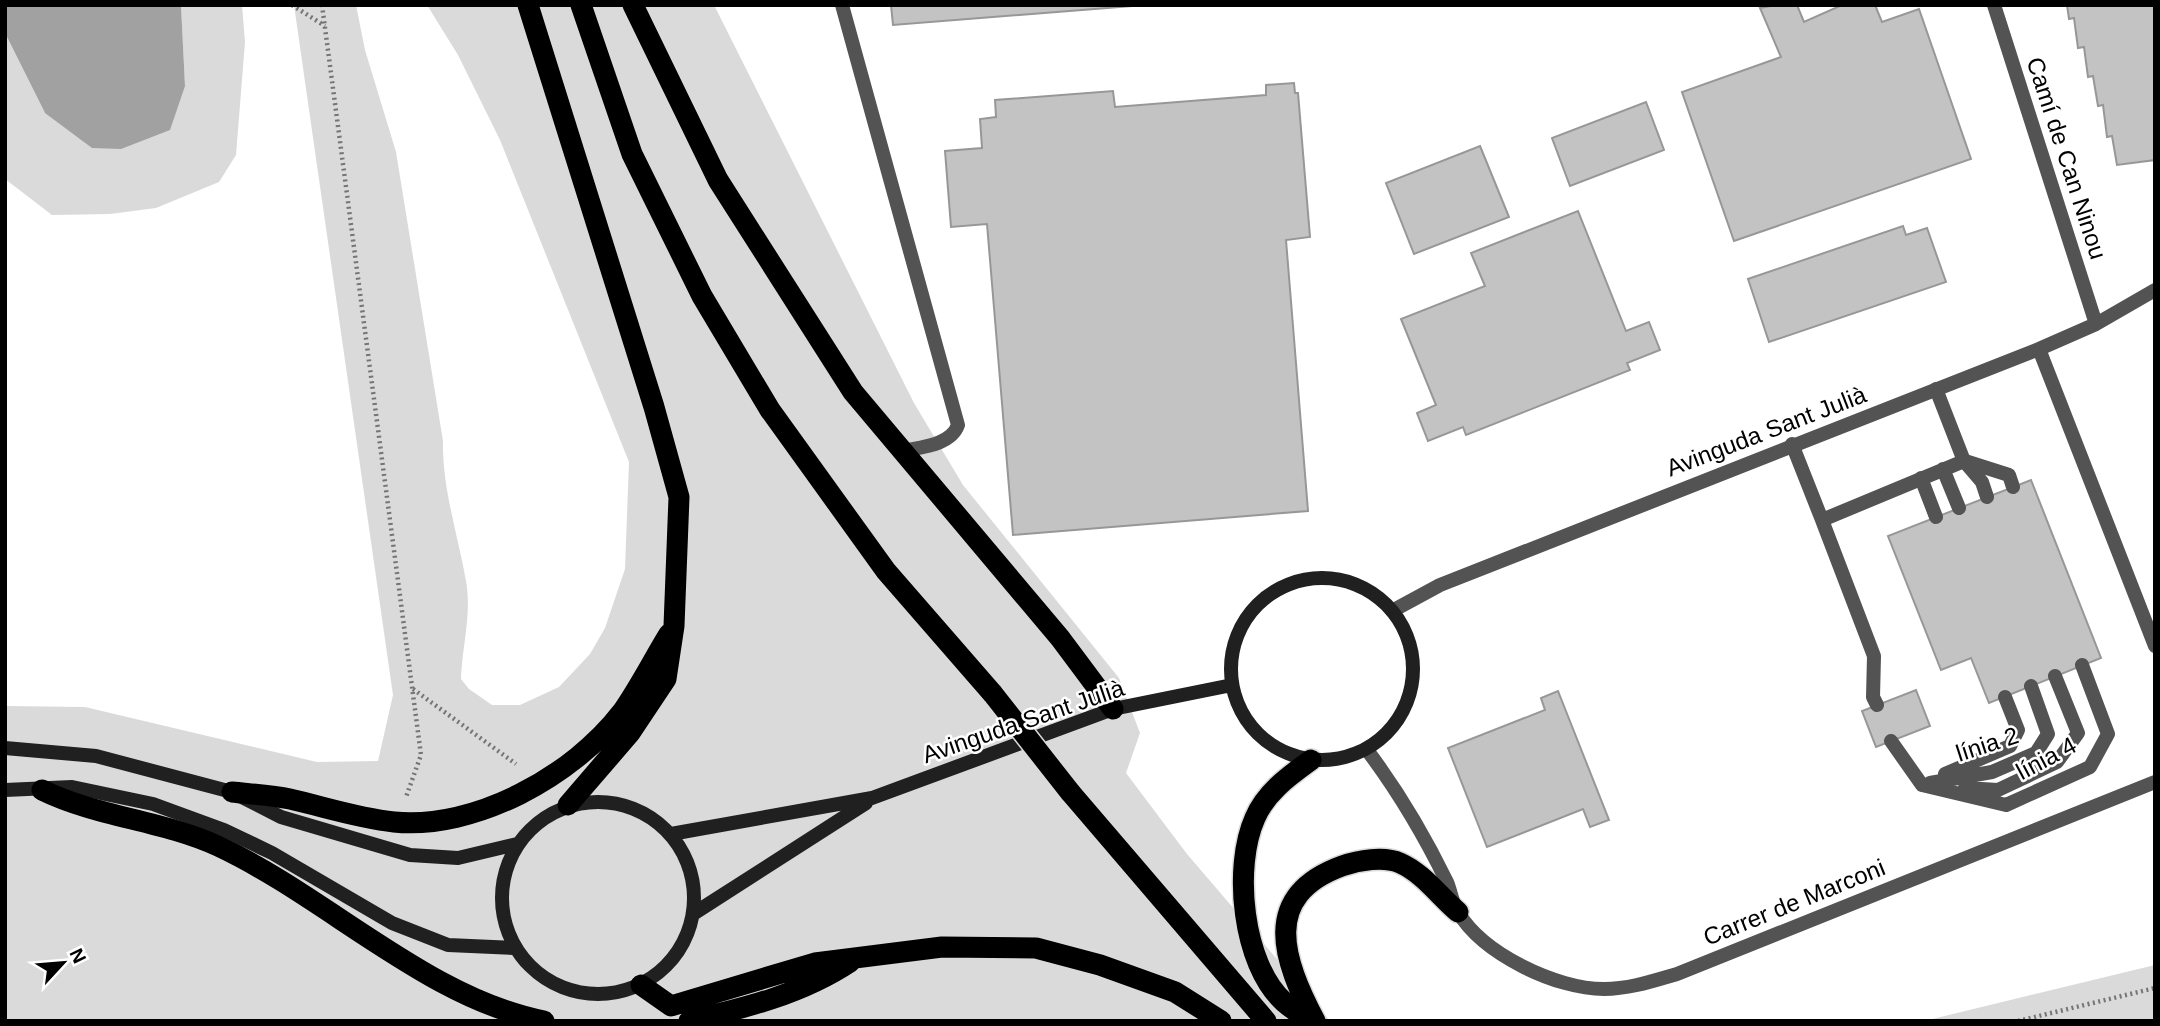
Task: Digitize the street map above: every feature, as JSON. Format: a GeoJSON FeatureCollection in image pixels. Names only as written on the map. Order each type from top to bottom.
{"type":"FeatureCollection","features":[{"type":"Feature","properties":{"kind":"highway"},"geometry":{"type":"LineString","coordinates":[[528,5],[654,407],[679,497],[674,626],[666,678],[631,733],[568,805]]}},
{"type":"Feature","properties":{"kind":"highway"},"geometry":{"type":"LineString","coordinates":[[581,5],[632,154],[702,296],[763,399],[886,571],[993,694],[1070,792],[1266,1021]]}},
{"type":"Feature","properties":{"kind":"highway"},"geometry":{"type":"LineString","coordinates":[[633,5],[718,180],[853,392],[1060,638],[1112,709]]}},
{"type":"Feature","properties":{"kind":"highway"},"geometry":{"type":"LineString","coordinates":[[232,792],[288,799],[342,815],[397,822],[441,822],[488,810],[541,781],[584,751],[621,712],[674,626]]}},
{"type":"Feature","properties":{"kind":"highway"},"geometry":{"type":"LineString","coordinates":[[1311,760],[1286,778],[1267,798],[1254,819],[1243,872],[1244,908],[1264,975],[1282,1001],[1312,1021]]}},
{"type":"Feature","properties":{"kind":"highway"},"geometry":{"type":"LineString","coordinates":[[42,790],[69,803],[148,820],[216,845],[261,868],[434,978],[486,1004],[544,1021]]}},
{"type":"Feature","properties":{"kind":"highway"},"geometry":{"type":"LineString","coordinates":[[1312,1021],[1285,954],[1285,933],[1293,903],[1302,887],[1354,862],[1398,862],[1416,873],[1458,912]]}},
{"type":"Feature","properties":{"kind":"highway"},"geometry":{"type":"LineString","coordinates":[[641,985],[671,1006],[815,964],[942,947],[1036,948],[1100,965],[1175,992],[1222,1021]]}},
{"type":"Feature","properties":{"kind":"highway"},"geometry":{"type":"LineString","coordinates":[[689,1021],[740,1009],[822,981],[851,961]]}},
{"type":"Feature","properties":{"kind":"street"},"geometry":{"type":"LineString","coordinates":[[842,5],[958,425],[955,432],[945,440],[903,451]]}},
{"type":"Feature","properties":{"kind":"street","name":"Camí de Can Ninou"},"geometry":{"type":"LineString","coordinates":[[1994,5],[2096,324]]}},
{"type":"Feature","properties":{"kind":"street","name":"Avinguda Sant Julià"},"geometry":{"type":"LineString","coordinates":[[1392,611],[1440,585],[1792,444],[2039,349],[2096,324],[2155,290]]}},
{"type":"Feature","properties":{"kind":"street"},"geometry":{"type":"LineString","coordinates":[[2039,349],[2155,646]]}},
{"type":"Feature","properties":{"kind":"street"},"geometry":{"type":"LineString","coordinates":[[1936,389],[1964,461],[1982,482],[1987,497]]}},
{"type":"Feature","properties":{"kind":"street"},"geometry":{"type":"LineString","coordinates":[[1792,444],[1874,656],[1873,697],[1877,705]]}},
{"type":"Feature","properties":{"kind":"street"},"geometry":{"type":"LineString","coordinates":[[1822,520],[1964,461],[2009,475],[2013,486]]}},
{"type":"Feature","properties":{"kind":"street"},"geometry":{"type":"LineString","coordinates":[[1943,470],[1959,508]]}},
{"type":"Feature","properties":{"kind":"street"},"geometry":{"type":"LineString","coordinates":[[1921,478],[1936,517]]}},
{"type":"Feature","properties":{"kind":"street"},"geometry":{"type":"LineString","coordinates":[[1322,578],[1349,582],[1373,593],[1392,611],[1405,630],[1412,652],[1414,675],[1410,698],[1400,718],[1385,736],[1367,750],[1330,761],[1311,760],[1288,754],[1268,743],[1251,727],[1239,708],[1232,685],[1231,659],[1252,610],[1272,592],[1296,581],[1322,578]]}},
{"type":"Feature","properties":{"kind":"street","name":"línia 4"},"geometry":{"type":"LineString","coordinates":[[1922,785],[2006,805],[2090,766],[2108,734],[2082,666]]}},
{"type":"Feature","properties":{"kind":"street"},"geometry":{"type":"LineString","coordinates":[[1922,785],[1998,790],[2057,762],[2078,733],[2055,676]]}},
{"type":"Feature","properties":{"kind":"street","name":"Avinguda Sant Julià"},"geometry":{"type":"LineString","coordinates":[[872,799],[1112,709],[1232,685]]}},
{"type":"Feature","properties":{"kind":"street","name":"línia 2"},"geometry":{"type":"LineString","coordinates":[[1922,785],[1992,772],[2036,752],[2048,734],[2031,686]]}},
{"type":"Feature","properties":{"kind":"street"},"geometry":{"type":"LineString","coordinates":[[1922,785],[2011,746],[2018,730],[2005,697]]}},
{"type":"Feature","properties":{"kind":"street"},"geometry":{"type":"LineString","coordinates":[[1891,741],[1922,785]]}},
{"type":"Feature","properties":{"kind":"street"},"geometry":{"type":"LineString","coordinates":[[5,748],[96,756],[232,792],[281,817],[410,855],[458,858],[517,844]]}},
{"type":"Feature","properties":{"kind":"street"},"geometry":{"type":"LineString","coordinates":[[1367,750],[1400,794],[1447,884],[1458,912]]}},
{"type":"Feature","properties":{"kind":"street","name":"Carrer de Marconi"},"geometry":{"type":"LineString","coordinates":[[1458,912],[1481,937],[1507,958],[1538,974],[1573,985],[1604,989],[1640,985],[1677,974],[2155,782]]}},
{"type":"Feature","properties":{"kind":"street"},"geometry":{"type":"LineString","coordinates":[[5,790],[72,787],[153,804],[224,830],[272,853],[392,923],[448,945],[514,948]]}},
{"type":"Feature","properties":{"kind":"street"},"geometry":{"type":"LineString","coordinates":[[671,834],[872,799]]}},
{"type":"Feature","properties":{"kind":"street"},"geometry":{"type":"LineString","coordinates":[[693,914],[872,799]]}},
{"type":"Feature","properties":{"kind":"street"},"geometry":{"type":"LineString","coordinates":[[596,800],[624,804],[650,816],[671,834],[686,858],[694,885],[693,914],[684,943],[666,967],[641,985],[614,994],[576,991],[557,986],[533,970],[514,948],[504,922],[500,896],[505,868],[517,844],[539,820],[568,805],[596,800]]}},
{"type":"Feature","properties":{"kind":"path"},"geometry":{"type":"LineString","coordinates":[[292,5],[325,26]]}},
{"type":"Feature","properties":{"kind":"path"},"geometry":{"type":"LineString","coordinates":[[322,5],[421,755],[397,822]]}},
{"type":"Feature","properties":{"kind":"path"},"geometry":{"type":"LineString","coordinates":[[412,688],[484,744],[541,781]]}},
{"type":"Feature","properties":{"kind":"path"},"geometry":{"type":"LineString","coordinates":[[2018,1021],[2155,988]]}},
{"type":"Feature","properties":{"kind":"shaded area"},"geometry":{"type":"Polygon","coordinates":[[[5,5],[181,5],[185,86],[170,130],[121,149],[92,148],[45,113],[5,33],[5,5]]]}},
{"type":"Feature","properties":{"kind":"shaded area"},"geometry":{"type":"Polygon","coordinates":[[[181,5],[242,5],[245,42],[236,155],[219,182],[156,208],[110,214],[52,215],[5,179],[5,33],[45,113],[185,86],[181,5]]]}},
{"type":"Feature","properties":{"kind":"shaded area"},"geometry":{"type":"Polygon","coordinates":[[[294,5],[356,5],[365,50],[396,152],[443,441],[448,494],[468,593],[461,679],[469,689],[492,705],[520,705],[559,687],[590,654],[605,628],[625,569],[629,462],[500,140],[458,55],[427,5],[714,5],[914,403],[963,485],[1119,678],[1140,733],[1126,773],[1187,854],[1330,1021],[5,1021],[5,706],[85,707],[317,762],[378,761],[393,695],[294,5]]]}},
{"type":"Feature","properties":{"kind":"shaded area"},"geometry":{"type":"Polygon","coordinates":[[[2155,965],[2155,1021],[1924,1021],[2155,965]]]}},
{"type":"Feature","properties":{"kind":"building"},"geometry":{"type":"Polygon","coordinates":[[[891,5],[1145,5],[893,25],[891,5]]]}},
{"type":"Feature","properties":{"kind":"building"},"geometry":{"type":"Polygon","coordinates":[[[1797,5],[1804,22],[1842,5],[1875,5],[1882,22],[1919,9],[1971,159],[1734,241],[1682,92],[1781,57],[1760,8],[1797,5]]]}},
{"type":"Feature","properties":{"kind":"building"},"geometry":{"type":"Polygon","coordinates":[[[2067,5],[2155,5],[2155,160],[2117,165],[2112,136],[2107,137],[2103,105],[2098,106],[2093,76],[2088,77],[2084,47],[2078,48],[2074,18],[2069,19],[2067,5]]]}},
{"type":"Feature","properties":{"kind":"building"},"geometry":{"type":"Polygon","coordinates":[[[1294,83],[1295,93],[1298,93],[1310,237],[1286,240],[1308,511],[1013,535],[987,224],[951,227],[945,151],[982,148],[980,119],[996,117],[995,100],[1113,91],[1115,107],[1266,95],[1266,85],[1294,83]]]}},
{"type":"Feature","properties":{"kind":"building"},"geometry":{"type":"Polygon","coordinates":[[[1646,102],[1664,150],[1570,186],[1552,138],[1646,102]]]}},
{"type":"Feature","properties":{"kind":"building"},"geometry":{"type":"Polygon","coordinates":[[[1480,146],[1509,217],[1414,254],[1386,183],[1480,146]]]}},
{"type":"Feature","properties":{"kind":"building"},"geometry":{"type":"Polygon","coordinates":[[[1578,211],[1626,331],[1649,322],[1660,350],[1627,363],[1630,370],[1466,435],[1463,427],[1428,441],[1417,413],[1436,405],[1401,319],[1485,286],[1471,253],[1578,211]]]}},
{"type":"Feature","properties":{"kind":"building"},"geometry":{"type":"Polygon","coordinates":[[[1903,226],[1906,235],[1927,228],[1946,282],[1769,342],[1748,279],[1903,226]]]}},
{"type":"Feature","properties":{"kind":"building"},"geometry":{"type":"Polygon","coordinates":[[[2031,480],[2101,658],[1989,703],[1971,658],[1941,670],[1888,536],[2031,480]]]}},
{"type":"Feature","properties":{"kind":"building"},"geometry":{"type":"Polygon","coordinates":[[[1916,690],[1930,726],[1876,747],[1862,711],[1916,690]]]}},
{"type":"Feature","properties":{"kind":"building"},"geometry":{"type":"Polygon","coordinates":[[[1558,691],[1609,820],[1590,827],[1583,809],[1487,847],[1448,748],[1545,710],[1541,698],[1558,691]]]}}]}
